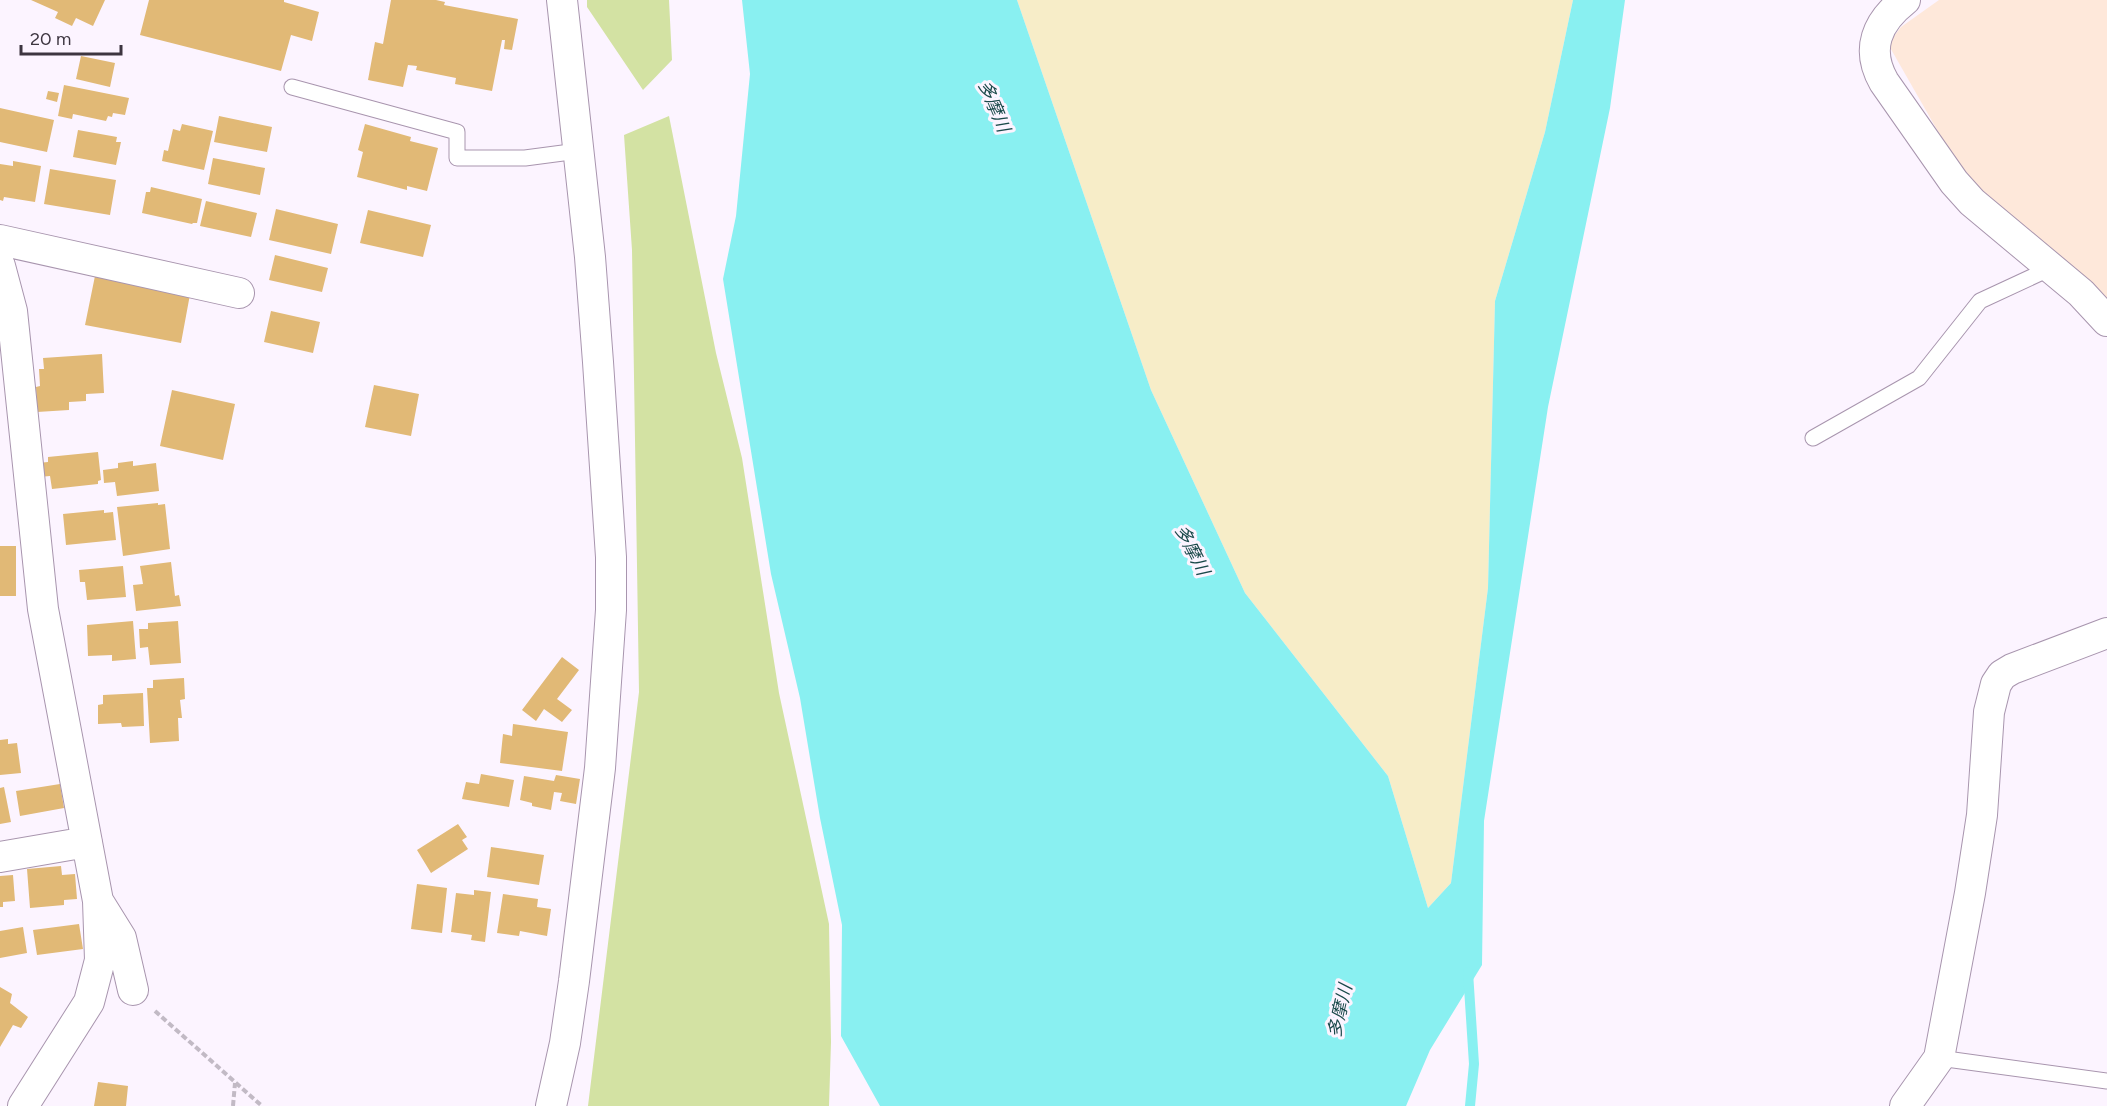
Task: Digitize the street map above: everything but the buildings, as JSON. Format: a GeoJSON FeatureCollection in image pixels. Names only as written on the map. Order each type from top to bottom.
{"type":"FeatureCollection","features":[{"type":"Feature","properties":{"kind":"street"},"geometry":{"type":"LineString","coordinates":[[551,1106],[565,1043],[599,780],[611,610],[606,459],[590,257],[561,0]]}},
{"type":"Feature","properties":{"kind":"street"},"geometry":{"type":"LineString","coordinates":[[1905,0],[1880,26],[1875,39],[1877,70],[1954,182],[1972,202],[2081,293],[2107,321]]}},
{"type":"Feature","properties":{"kind":"street"},"geometry":{"type":"LineString","coordinates":[[0,240],[239,293]]}},
{"type":"Feature","properties":{"kind":"street"},"geometry":{"type":"LineString","coordinates":[[0,266],[12,311],[44,609],[98,901],[100,960],[89,1002],[23,1106]]}},
{"type":"Feature","properties":{"kind":"street"},"geometry":{"type":"LineString","coordinates":[[1905,1106],[1939,1058],[1982,815],[1986,734],[1992,695],[2002,675],[2012,669],[2107,633]]}},
{"type":"Feature","properties":{"kind":"street"},"geometry":{"type":"LineString","coordinates":[[0,857],[87,842]]}},
{"type":"Feature","properties":{"kind":"street"},"geometry":{"type":"LineString","coordinates":[[98,901],[121,938],[133,990]]}},
{"type":"Feature","properties":{"kind":"lane"},"geometry":{"type":"LineString","coordinates":[[292,87],[458,132],[458,158],[525,158],[578,151]]}},
{"type":"Feature","properties":{"kind":"lane"},"geometry":{"type":"LineString","coordinates":[[1813,438],[1919,378],[1980,301],[2051,268]]}},
{"type":"Feature","properties":{"kind":"lane"},"geometry":{"type":"LineString","coordinates":[[1939,1058],[2107,1081]]}},
{"type":"Feature","properties":{"kind":"path"},"geometry":{"type":"LineString","coordinates":[[133,990],[262,1106]]}},
{"type":"Feature","properties":{"kind":"path"},"geometry":{"type":"LineString","coordinates":[[232,1106],[235,1082]]}},
{"type":"Feature","properties":{"kind":"shaded area"},"geometry":{"type":"Polygon","coordinates":[[[1939,0],[2107,0],[2107,305],[1964,177],[1888,44],[1901,27],[1939,0]]]}},
{"type":"Feature","properties":{"kind":"green space"},"geometry":{"type":"Polygon","coordinates":[[[587,0],[669,0],[672,60],[643,90],[587,7],[587,0]]]}},
{"type":"Feature","properties":{"kind":"green space"},"geometry":{"type":"Polygon","coordinates":[[[669,116],[716,353],[742,458],[779,693],[829,924],[831,1042],[829,1106],[588,1106],[639,692],[632,250],[624,135],[669,116]]]}},
{"type":"Feature","properties":{"kind":"sand"},"geometry":{"type":"Polygon","coordinates":[[[1017,0],[1573,0],[1545,132],[1495,301],[1488,588],[1451,883],[1428,908],[1388,776],[1245,593],[1151,390],[1017,0]]]}},
{"type":"Feature","properties":{"kind":"water","name":"多摩川"},"geometry":{"type":"Polygon","coordinates":[[[742,0],[1017,0],[1151,390],[1245,593],[1388,776],[1428,908],[1451,883],[1488,588],[1495,301],[1545,132],[1573,0],[1625,0],[1610,108],[1548,407],[1484,821],[1482,965],[1430,1050],[1406,1106],[880,1106],[841,1036],[842,925],[820,818],[800,698],[771,574],[723,279],[736,216],[750,74],[742,0]]]}},
{"type":"Feature","properties":{"kind":"waterway"},"geometry":{"type":"LineString","coordinates":[[1468,972],[1474,1064],[1470,1106]]}}]}
